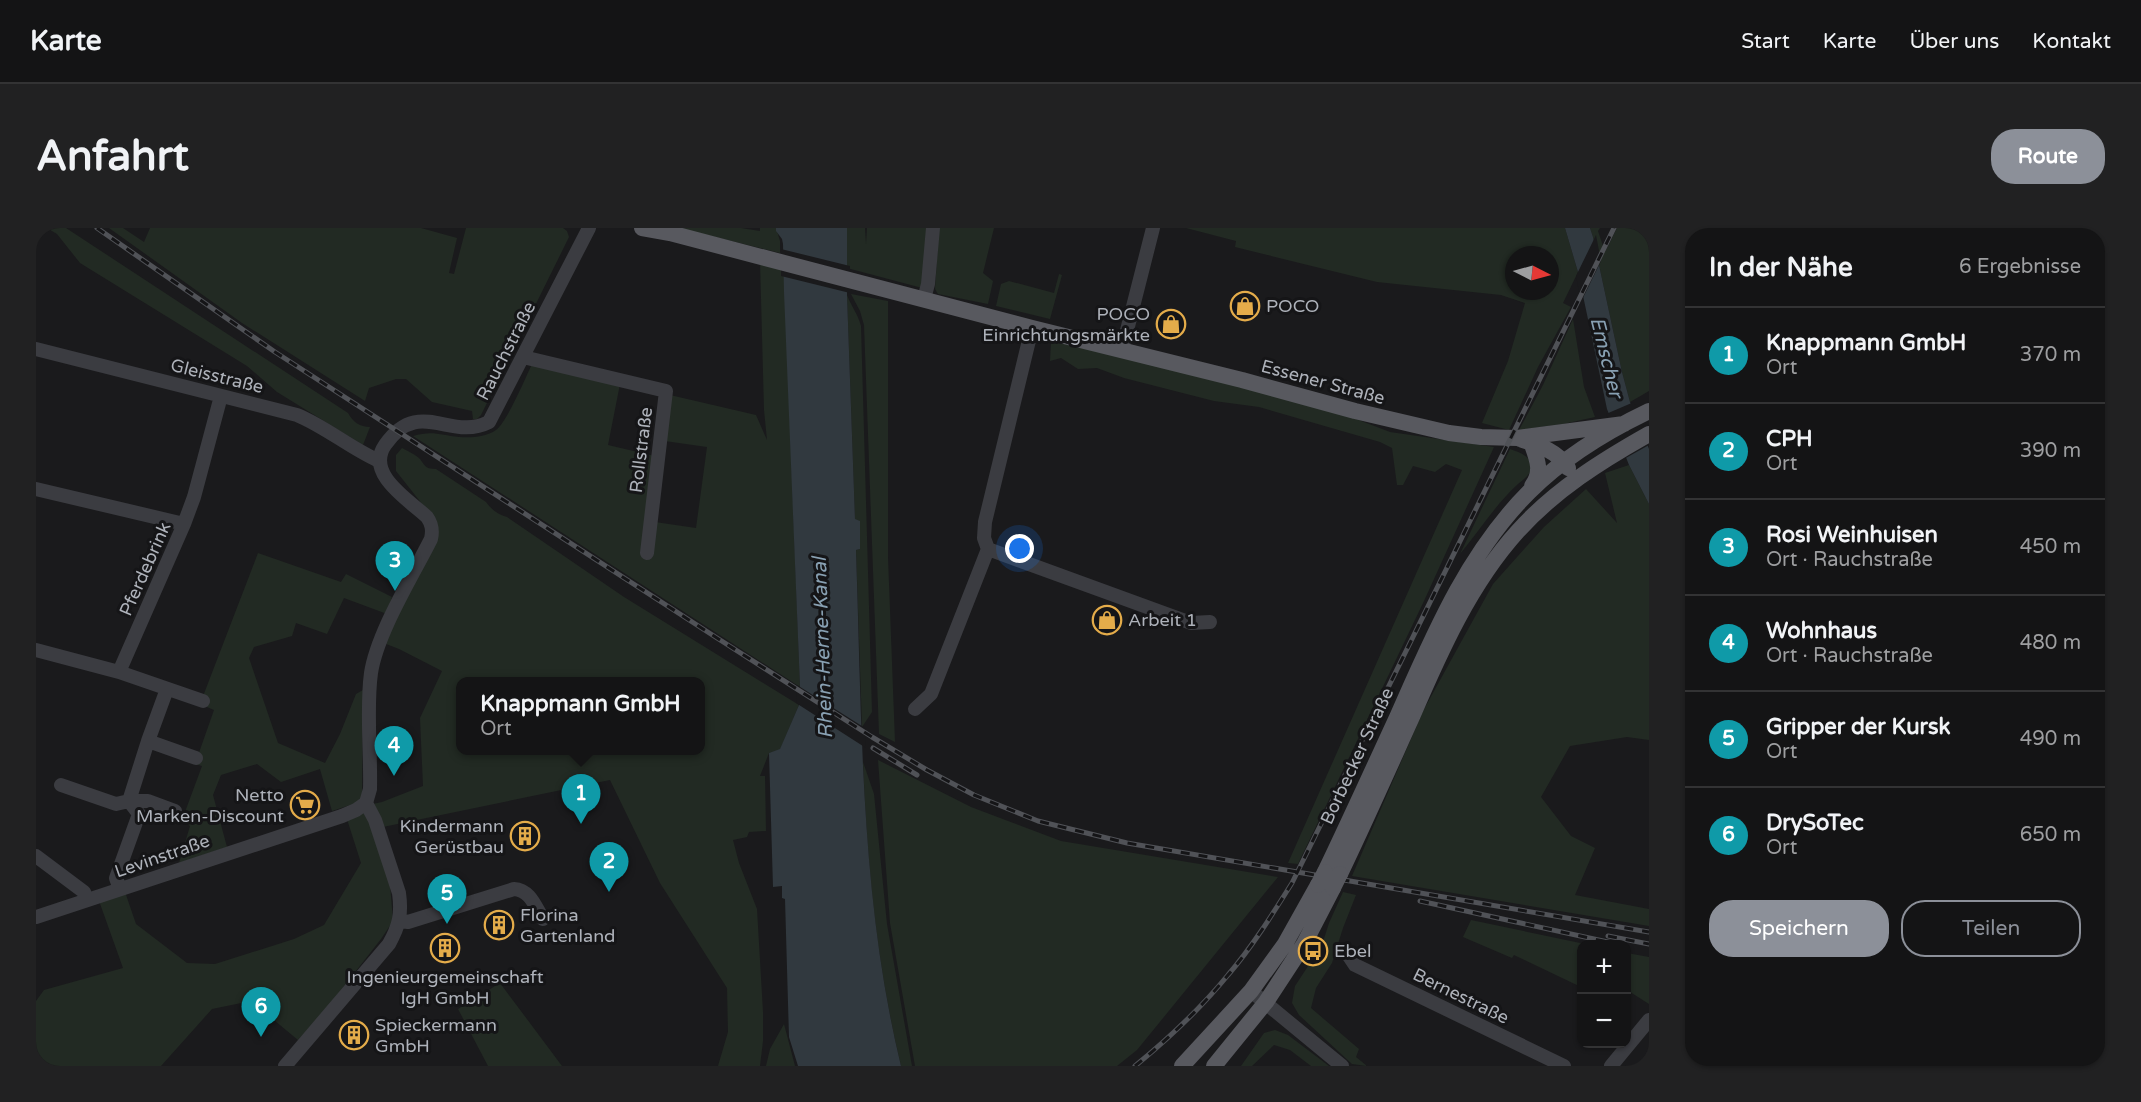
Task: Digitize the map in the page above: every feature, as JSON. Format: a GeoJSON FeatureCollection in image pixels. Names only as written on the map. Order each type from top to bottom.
{"type":"FeatureCollection","features":[{"type":"Feature","properties":{"kind":"main road","name":"Essener Straße"},"geometry":{"type":"LineString","coordinates":[[642,228],[670,233],[1420,427],[1468,436],[1524,440],[1550,434],[1600,432],[1624,424],[1647,412]]}},
{"type":"Feature","properties":{"kind":"main road"},"geometry":{"type":"LineString","coordinates":[[1569,458],[1600,432]]}},
{"type":"Feature","properties":{"kind":"main road"},"geometry":{"type":"LineString","coordinates":[[1550,434],[1565,443],[1569,458],[1579,465],[1578,477]]}},
{"type":"Feature","properties":{"kind":"main road"},"geometry":{"type":"LineString","coordinates":[[1578,477],[1609,456],[1649,434]]}},
{"type":"Feature","properties":{"kind":"main road","name":"Essener Straße"},"geometry":{"type":"LineString","coordinates":[[1524,440],[1569,458]]}},
{"type":"Feature","properties":{"kind":"main road"},"geometry":{"type":"LineString","coordinates":[[1524,440],[1538,464],[1539,476],[1528,493]]}},
{"type":"Feature","properties":{"kind":"main road","name":"Borbecker Straße"},"geometry":{"type":"LineString","coordinates":[[1214,1066],[1266,1002],[1304,944],[1359,802],[1439,624],[1486,544],[1528,493],[1569,458]]}},
{"type":"Feature","properties":{"kind":"main road","name":"Borbecker Straße"},"geometry":{"type":"LineString","coordinates":[[1182,1066],[1251,991],[1329,880],[1447,640],[1478,585],[1518,531],[1578,477]]}},
{"type":"Feature","properties":{"kind":"street","name":"Rauchstraße"},"geometry":{"type":"LineString","coordinates":[[379,461],[386,443],[397,431],[412,422],[420,421],[471,428],[489,422],[589,228]]}},
{"type":"Feature","properties":{"kind":"street"},"geometry":{"type":"LineString","coordinates":[[924,299],[928,284],[933,228]]}},
{"type":"Feature","properties":{"kind":"street"},"geometry":{"type":"LineString","coordinates":[[1122,350],[1153,228]]}},
{"type":"Feature","properties":{"kind":"street"},"geometry":{"type":"LineString","coordinates":[[915,709],[931,694],[988,549],[984,538],[985,522],[1032,328]]}},
{"type":"Feature","properties":{"kind":"street","name":"Gleisstraße"},"geometry":{"type":"LineString","coordinates":[[36,349],[310,420],[362,453],[379,461]]}},
{"type":"Feature","properties":{"kind":"street","name":"Rollstraße"},"geometry":{"type":"LineString","coordinates":[[523,357],[666,391],[648,553]]}},
{"type":"Feature","properties":{"kind":"street","name":"Pferdebrink"},"geometry":{"type":"LineString","coordinates":[[119,672],[194,497],[221,396]]}},
{"type":"Feature","properties":{"kind":"street"},"geometry":{"type":"LineString","coordinates":[[285,1066],[388,944],[400,921],[401,904],[395,882],[375,820],[366,803],[370,789],[370,690],[373,663],[381,638],[431,539],[432,531],[427,517],[389,483],[381,471],[379,461]]}},
{"type":"Feature","properties":{"kind":"street"},"geometry":{"type":"LineString","coordinates":[[36,489],[184,524]]}},
{"type":"Feature","properties":{"kind":"street"},"geometry":{"type":"LineString","coordinates":[[988,549],[1191,623],[1210,622]]}},
{"type":"Feature","properties":{"kind":"street"},"geometry":{"type":"LineString","coordinates":[[36,650],[119,672],[203,700]]}},
{"type":"Feature","properties":{"kind":"street"},"geometry":{"type":"LineString","coordinates":[[129,801],[167,689]]}},
{"type":"Feature","properties":{"kind":"street"},"geometry":{"type":"LineString","coordinates":[[148,741],[196,758]]}},
{"type":"Feature","properties":{"kind":"street"},"geometry":{"type":"LineString","coordinates":[[61,785],[116,804],[148,801],[175,811]]}},
{"type":"Feature","properties":{"kind":"street"},"geometry":{"type":"LineString","coordinates":[[120,890],[116,878],[139,814],[129,801]]}},
{"type":"Feature","properties":{"kind":"street","name":"Levinstraße"},"geometry":{"type":"LineString","coordinates":[[36,917],[342,816],[366,803]]}},
{"type":"Feature","properties":{"kind":"street"},"geometry":{"type":"LineString","coordinates":[[36,856],[84,892],[87,900]]}},
{"type":"Feature","properties":{"kind":"street"},"geometry":{"type":"LineString","coordinates":[[400,921],[408,922],[514,889],[522,890],[527,894],[543,919]]}},
{"type":"Feature","properties":{"kind":"street","name":"Bernestraße"},"geometry":{"type":"LineString","coordinates":[[1347,953],[1355,965],[1564,1066]]}},
{"type":"Feature","properties":{"kind":"street"},"geometry":{"type":"LineString","coordinates":[[1251,991],[1342,1066]]}},
{"type":"Feature","properties":{"kind":"street"},"geometry":{"type":"LineString","coordinates":[[1611,1066],[1649,1020]]}},
{"type":"Feature","properties":{"kind":"shaded area"},"geometry":{"type":"Polygon","coordinates":[[[47,228],[66,228],[348,413],[357,423],[370,427],[363,445],[277,392],[247,366],[80,263],[57,234],[47,228]]]}},
{"type":"Feature","properties":{"kind":"shaded area"},"geometry":{"type":"Polygon","coordinates":[[[109,228],[123,228],[144,242],[150,228],[421,228],[457,238],[449,273],[454,274],[466,228],[563,228],[569,237],[481,415],[473,419],[472,411],[432,402],[406,379],[396,379],[369,388],[365,401],[242,323],[109,228]]]}},
{"type":"Feature","properties":{"kind":"shaded area"},"geometry":{"type":"Polygon","coordinates":[[[678,228],[741,228],[760,231],[760,228],[776,228],[780,241],[780,253],[678,228]]]}},
{"type":"Feature","properties":{"kind":"shaded area"},"geometry":{"type":"Polygon","coordinates":[[[847,228],[865,228],[866,244],[867,228],[931,228],[926,289],[847,268],[847,228]]]}},
{"type":"Feature","properties":{"kind":"shaded area"},"geometry":{"type":"Polygon","coordinates":[[[939,228],[994,228],[983,273],[993,281],[988,304],[938,294],[935,289],[939,228]]]}},
{"type":"Feature","properties":{"kind":"shaded area"},"geometry":{"type":"Polygon","coordinates":[[[1186,228],[1565,228],[1578,272],[1563,303],[1571,307],[1538,367],[1509,430],[1482,423],[1508,361],[1525,303],[1516,300],[1559,300],[1559,246],[1505,246],[1505,296],[1377,282],[1235,247],[1236,241],[1186,228]]]}},
{"type":"Feature","properties":{"kind":"shaded area"},"geometry":{"type":"Polygon","coordinates":[[[1590,228],[1600,228],[1598,231],[1605,252],[1617,228],[1649,228],[1649,391],[1630,402],[1622,372],[1590,228]]]}},
{"type":"Feature","properties":{"kind":"shaded area"},"geometry":{"type":"Polygon","coordinates":[[[760,261],[784,266],[800,687],[413,436],[431,433],[473,437],[496,430],[510,410],[532,364],[620,384],[608,445],[663,458],[655,522],[696,528],[707,447],[665,441],[670,395],[756,415],[767,440],[764,410],[760,261]]]}},
{"type":"Feature","properties":{"kind":"shaded area"},"geometry":{"type":"Polygon","coordinates":[[[1059,274],[1062,275],[1050,319],[996,306],[1001,284],[1009,281],[1054,293],[1059,274]]]}},
{"type":"Feature","properties":{"kind":"shaded area"},"geometry":{"type":"Polygon","coordinates":[[[851,294],[888,301],[888,557],[895,742],[879,734],[864,325],[851,294]]]}},
{"type":"Feature","properties":{"kind":"shaded area"},"geometry":{"type":"Polygon","coordinates":[[[847,295],[861,326],[872,712],[862,727],[856,550],[860,549],[859,521],[855,520],[847,295]]]}},
{"type":"Feature","properties":{"kind":"shaded area"},"geometry":{"type":"Polygon","coordinates":[[[1573,319],[1584,387],[1595,417],[1519,430],[1543,385],[1573,319]]]}},
{"type":"Feature","properties":{"kind":"shaded area"},"geometry":{"type":"Polygon","coordinates":[[[1051,342],[1069,342],[1335,411],[1390,432],[1494,447],[1424,601],[1298,864],[1288,863],[1462,470],[1446,464],[1435,472],[1413,466],[1403,485],[1397,485],[1392,448],[1380,442],[1259,407],[1214,401],[1124,378],[1097,368],[1078,369],[1061,358],[1050,361],[1051,342]]]}},
{"type":"Feature","properties":{"kind":"shaded area"},"geometry":{"type":"Polygon","coordinates":[[[402,448],[420,459],[426,467],[436,469],[624,597],[799,705],[780,750],[769,753],[760,776],[765,776],[766,831],[749,832],[747,837],[733,840],[739,863],[757,909],[763,1012],[760,1066],[718,1066],[728,1032],[727,988],[660,883],[610,780],[378,828],[368,805],[423,786],[420,718],[442,671],[381,642],[433,539],[430,514],[396,471],[396,455],[402,448]]]}},
{"type":"Feature","properties":{"kind":"shaded area"},"geometry":{"type":"Polygon","coordinates":[[[1510,449],[1528,459],[1531,466],[1530,471],[1502,500],[1460,554],[1510,449]]]}},
{"type":"Feature","properties":{"kind":"shaded area"},"geometry":{"type":"Polygon","coordinates":[[[1629,465],[1649,504],[1649,740],[1627,737],[1570,746],[1541,797],[1571,836],[1595,848],[1575,895],[1649,909],[1649,926],[1352,876],[1423,711],[1493,584],[1544,527],[1586,489],[1617,523],[1605,473],[1629,465]]]}},
{"type":"Feature","properties":{"kind":"shaded area"},"geometry":{"type":"Polygon","coordinates":[[[258,553],[341,582],[346,574],[392,597],[387,614],[344,598],[327,634],[296,623],[292,636],[254,647],[249,658],[278,743],[325,763],[356,694],[363,690],[362,801],[332,811],[320,769],[281,782],[257,764],[221,775],[213,795],[227,847],[179,863],[190,826],[182,820],[202,766],[195,764],[214,710],[200,704],[258,553]]]}},
{"type":"Feature","properties":{"kind":"shaded area"},"geometry":{"type":"Polygon","coordinates":[[[878,760],[971,807],[1061,841],[1278,877],[1137,1050],[1117,1066],[915,1066],[890,923],[878,760]]]}},
{"type":"Feature","properties":{"kind":"shaded area"},"geometry":{"type":"Polygon","coordinates":[[[863,762],[874,794],[887,924],[912,1066],[901,1066],[879,953],[870,877],[863,762]]]}},
{"type":"Feature","properties":{"kind":"shaded area"},"geometry":{"type":"Polygon","coordinates":[[[367,806],[390,884],[393,921],[327,1008],[298,1040],[251,1001],[212,1009],[161,1066],[36,1066],[36,1001],[44,990],[123,968],[98,898],[124,889],[136,924],[187,963],[215,964],[294,939],[324,925],[361,863],[346,816],[367,806]]]}},
{"type":"Feature","properties":{"kind":"shaded area"},"geometry":{"type":"Polygon","coordinates":[[[1343,892],[1356,895],[1332,963],[1316,988],[1311,1008],[1359,1049],[1356,1057],[1367,1066],[1352,1064],[1299,1015],[1292,1003],[1295,986],[1322,945],[1343,892]]]}},
{"type":"Feature","properties":{"kind":"shaded area"},"geometry":{"type":"Polygon","coordinates":[[[1471,920],[1577,942],[1577,985],[1514,955],[1512,958],[1463,937],[1471,920]]]}},
{"type":"Feature","properties":{"kind":"shaded area"},"geometry":{"type":"Polygon","coordinates":[[[1631,954],[1649,957],[1649,1004],[1631,993],[1631,954]]]}},
{"type":"Feature","properties":{"kind":"shaded area"},"geometry":{"type":"Polygon","coordinates":[[[500,983],[562,1066],[488,1066],[458,1009],[500,983]]]}},
{"type":"Feature","properties":{"kind":"shaded area"},"geometry":{"type":"Polygon","coordinates":[[[784,1024],[795,1066],[766,1066],[770,1049],[784,1024]]]}},
{"type":"Feature","properties":{"kind":"shaded area"},"geometry":{"type":"Polygon","coordinates":[[[1275,1030],[1288,1035],[1329,1066],[1311,1066],[1290,1050],[1274,1045],[1252,1066],[1241,1066],[1264,1033],[1275,1030]]]}},
{"type":"Feature","properties":{"kind":"water","name":"Rhein-Herne-Kanal"},"geometry":{"type":"Polygon","coordinates":[[[776,228],[847,228],[847,295],[855,519],[860,521],[860,549],[856,550],[865,810],[878,938],[901,1066],[798,1066],[789,1037],[785,899],[782,898],[782,886],[773,887],[769,753],[780,749],[799,705],[800,687],[783,244],[776,228]]]}},
{"type":"Feature","properties":{"kind":"water","name":"Emscher"},"geometry":{"type":"Polygon","coordinates":[[[1565,228],[1590,228],[1593,237],[1622,372],[1630,402],[1649,449],[1649,504],[1629,465],[1607,409],[1578,272],[1565,228]]]}},
{"type":"Feature","properties":{"kind":"pier"},"geometry":{"type":"Polygon","coordinates":[[[1596,235],[1601,261],[1581,302],[1576,276],[1596,235]]]}},
{"type":"Feature","properties":{"kind":"pier"},"geometry":{"type":"Polygon","coordinates":[[[781,249],[850,266],[850,293],[781,276],[781,249]]]}},
{"type":"Feature","properties":{"kind":"pier"},"geometry":{"type":"Polygon","coordinates":[[[1634,402],[1649,445],[1624,459],[1606,414],[1634,402]]]}},
{"type":"Feature","properties":{"kind":"pier"},"geometry":{"type":"Polygon","coordinates":[[[797,685],[865,728],[866,748],[796,703],[797,685]]]}},
{"type":"Feature","properties":{"kind":"railway"},"geometry":{"type":"LineString","coordinates":[[97,228],[275,352],[717,638],[872,737],[974,795],[1038,821],[1127,843],[1649,932]]}},
{"type":"Feature","properties":{"kind":"railway"},"geometry":{"type":"LineString","coordinates":[[1135,1066],[1184,1023],[1218,987],[1254,942],[1292,883],[1614,228]]}},
{"type":"Feature","properties":{"kind":"railway"},"geometry":{"type":"LineString","coordinates":[[873,748],[917,775]]}},
{"type":"Feature","properties":{"kind":"railway"},"geometry":{"type":"LineString","coordinates":[[1420,901],[1599,940]]}},
{"type":"Feature","properties":{"kind":"railway"},"geometry":{"type":"LineString","coordinates":[[1608,936],[1649,944]]}},
{"type":"Feature","properties":{"kind":"place","name":"POCO"},"geometry":{"type":"Point","coordinates":[1245,306]}},
{"type":"Feature","properties":{"kind":"place","name":"POCO Einrichtungsmärkte"},"geometry":{"type":"Point","coordinates":[1171,324]}},
{"type":"Feature","properties":{"kind":"place","name":"Rosi Weinhuisen"},"geometry":{"type":"Point","coordinates":[395,591]}},
{"type":"Feature","properties":{"kind":"place","name":"Arbeit 1"},"geometry":{"type":"Point","coordinates":[1107,620]}},
{"type":"Feature","properties":{"kind":"place","name":"Wohnhaus"},"geometry":{"type":"Point","coordinates":[394,776]}},
{"type":"Feature","properties":{"kind":"place","name":"Netto Marken-Discount"},"geometry":{"type":"Point","coordinates":[305,805]}},
{"type":"Feature","properties":{"kind":"place","name":"Knappmann GmbH"},"geometry":{"type":"Point","coordinates":[581,824]}},
{"type":"Feature","properties":{"kind":"place","name":"Kindermann Gerüstbau"},"geometry":{"type":"Point","coordinates":[525,836]}},
{"type":"Feature","properties":{"kind":"place","name":"CPH"},"geometry":{"type":"Point","coordinates":[609,892]}},
{"type":"Feature","properties":{"kind":"place","name":"Gripper der Kursk"},"geometry":{"type":"Point","coordinates":[447,924]}},
{"type":"Feature","properties":{"kind":"place","name":"Florina Gartenland"},"geometry":{"type":"Point","coordinates":[499,925]}},
{"type":"Feature","properties":{"kind":"place","name":"Ingenieurgemeinschaft IgH GmbH"},"geometry":{"type":"Point","coordinates":[445,948]}},
{"type":"Feature","properties":{"kind":"place","name":"Ebel"},"geometry":{"type":"Point","coordinates":[1313,951]}},
{"type":"Feature","properties":{"kind":"place","name":"Spieckermann GmbH"},"geometry":{"type":"Point","coordinates":[354,1035]}},
{"type":"Feature","properties":{"kind":"place","name":"DrySoTec"},"geometry":{"type":"Point","coordinates":[261,1037]}}]}
